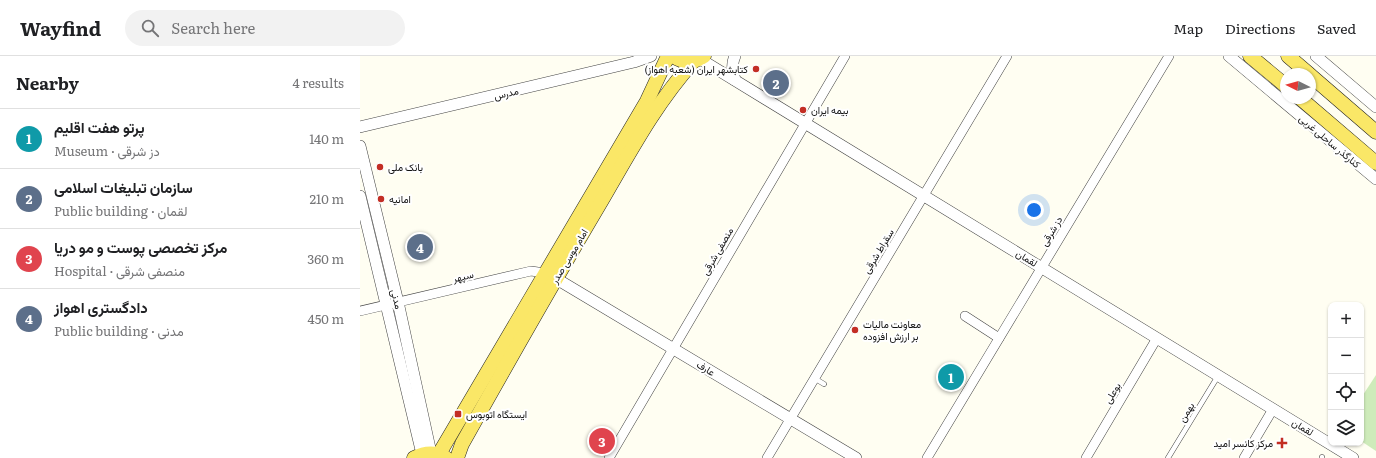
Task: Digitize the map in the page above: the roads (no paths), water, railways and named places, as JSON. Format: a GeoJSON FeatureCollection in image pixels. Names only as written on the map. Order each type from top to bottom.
{"type":"FeatureCollection","features":[{"type":"Feature","properties":{"kind":"main road","name":"امام موسی صدر"},"geometry":{"type":"LineString","coordinates":[[457,458],[466,437],[550,276],[647,101],[668,56]]}},
{"type":"Feature","properties":{"kind":"main road"},"geometry":{"type":"LineString","coordinates":[[673,56],[678,60],[686,62],[699,59]]}},
{"type":"Feature","properties":{"kind":"main road"},"geometry":{"type":"LineString","coordinates":[[1250,56],[1280,81]]}},
{"type":"Feature","properties":{"kind":"main road"},"geometry":{"type":"LineString","coordinates":[[1288,56],[1303,68]]}},
{"type":"Feature","properties":{"kind":"main road","name":"امام موسی صدر"},"geometry":{"type":"LineString","coordinates":[[431,455],[550,276],[657,106],[680,76],[699,59]]}},
{"type":"Feature","properties":{"kind":"main road"},"geometry":{"type":"LineString","coordinates":[[1316,79],[1376,132]]}},
{"type":"Feature","properties":{"kind":"main road"},"geometry":{"type":"LineString","coordinates":[[1307,104],[1376,163]]}},
{"type":"Feature","properties":{"kind":"street","name":"مدرس"},"geometry":{"type":"LineString","coordinates":[[360,127],[634,62],[651,56]]}},
{"type":"Feature","properties":{"kind":"street"},"geometry":{"type":"LineString","coordinates":[[735,56],[732,70],[735,80]]}},
{"type":"Feature","properties":{"kind":"street","name":"منصفی شرقی"},"geometry":{"type":"LineString","coordinates":[[609,458],[845,56]]}},
{"type":"Feature","properties":{"kind":"street","name":"سقراط شرقی"},"geometry":{"type":"LineString","coordinates":[[767,458],[1007,56]]}},
{"type":"Feature","properties":{"kind":"street","name":"دز شرقی"},"geometry":{"type":"LineString","coordinates":[[927,458],[1169,56]]}},
{"type":"Feature","properties":{"kind":"street","name":"کنارگذر ساحلی غربی"},"geometry":{"type":"LineString","coordinates":[[1229,56],[1376,179]]}},
{"type":"Feature","properties":{"kind":"street"},"geometry":{"type":"LineString","coordinates":[[1316,56],[1376,107]]}},
{"type":"Feature","properties":{"kind":"street","name":"لقمان"},"geometry":{"type":"LineString","coordinates":[[699,59],[1353,458]]}},
{"type":"Feature","properties":{"kind":"street","name":"مدنی"},"geometry":{"type":"LineString","coordinates":[[360,146],[398,302],[431,455]]}},
{"type":"Feature","properties":{"kind":"street","name":"مدنی"},"geometry":{"type":"LineString","coordinates":[[360,196],[362,217],[386,305],[431,455]]}},
{"type":"Feature","properties":{"kind":"street","name":"سپهر"},"geometry":{"type":"LineString","coordinates":[[360,311],[531,271],[550,276]]}},
{"type":"Feature","properties":{"kind":"street","name":"عارف"},"geometry":{"type":"LineString","coordinates":[[550,276],[856,458]]}},
{"type":"Feature","properties":{"kind":"street"},"geometry":{"type":"LineString","coordinates":[[965,316],[999,338]]}},
{"type":"Feature","properties":{"kind":"street","name":"بوعلی"},"geometry":{"type":"LineString","coordinates":[[1086,458],[1157,338]]}},
{"type":"Feature","properties":{"kind":"street"},"geometry":{"type":"LineString","coordinates":[[1244,458],[1273,409]]}},
{"type":"Feature","properties":{"kind":"lane","name":"بهمن"},"geometry":{"type":"LineString","coordinates":[[1168,458],[1218,376]]}},
{"type":"Feature","properties":{"kind":"lane"},"geometry":{"type":"LineString","coordinates":[[814,378],[824,384]]}},
{"type":"Feature","properties":{"kind":"place","name":"کتابشهر ایران (شعبه اهواز)"},"geometry":{"type":"Point","coordinates":[756,69]}},
{"type":"Feature","properties":{"kind":"place","name":"سازمان تبلیغات اسلامی"},"geometry":{"type":"Point","coordinates":[776,83]}},
{"type":"Feature","properties":{"kind":"place","name":"بیمه ایران"},"geometry":{"type":"Point","coordinates":[803,110]}},
{"type":"Feature","properties":{"kind":"place","name":"بانک ملی"},"geometry":{"type":"Point","coordinates":[380,167]}},
{"type":"Feature","properties":{"kind":"place","name":"امانیه"},"geometry":{"type":"Point","coordinates":[381,199]}},
{"type":"Feature","properties":{"kind":"place","name":"دادگستری اهواز"},"geometry":{"type":"Point","coordinates":[420,247]}},
{"type":"Feature","properties":{"kind":"place","name":"معاونت مالیات بر ارزش افزوده"},"geometry":{"type":"Point","coordinates":[855,330]}},
{"type":"Feature","properties":{"kind":"place","name":"پرتو هفت اقلیم"},"geometry":{"type":"Point","coordinates":[951,377]}},
{"type":"Feature","properties":{"kind":"place","name":"ایستگاه اتوبوس"},"geometry":{"type":"Point","coordinates":[458,414]}},
{"type":"Feature","properties":{"kind":"place","name":"مرکز تخصصی پوست و مو دریا"},"geometry":{"type":"Point","coordinates":[602,441]}},
{"type":"Feature","properties":{"kind":"place","name":"مرکز کانسر امید"},"geometry":{"type":"Point","coordinates":[1282,443]}}]}
